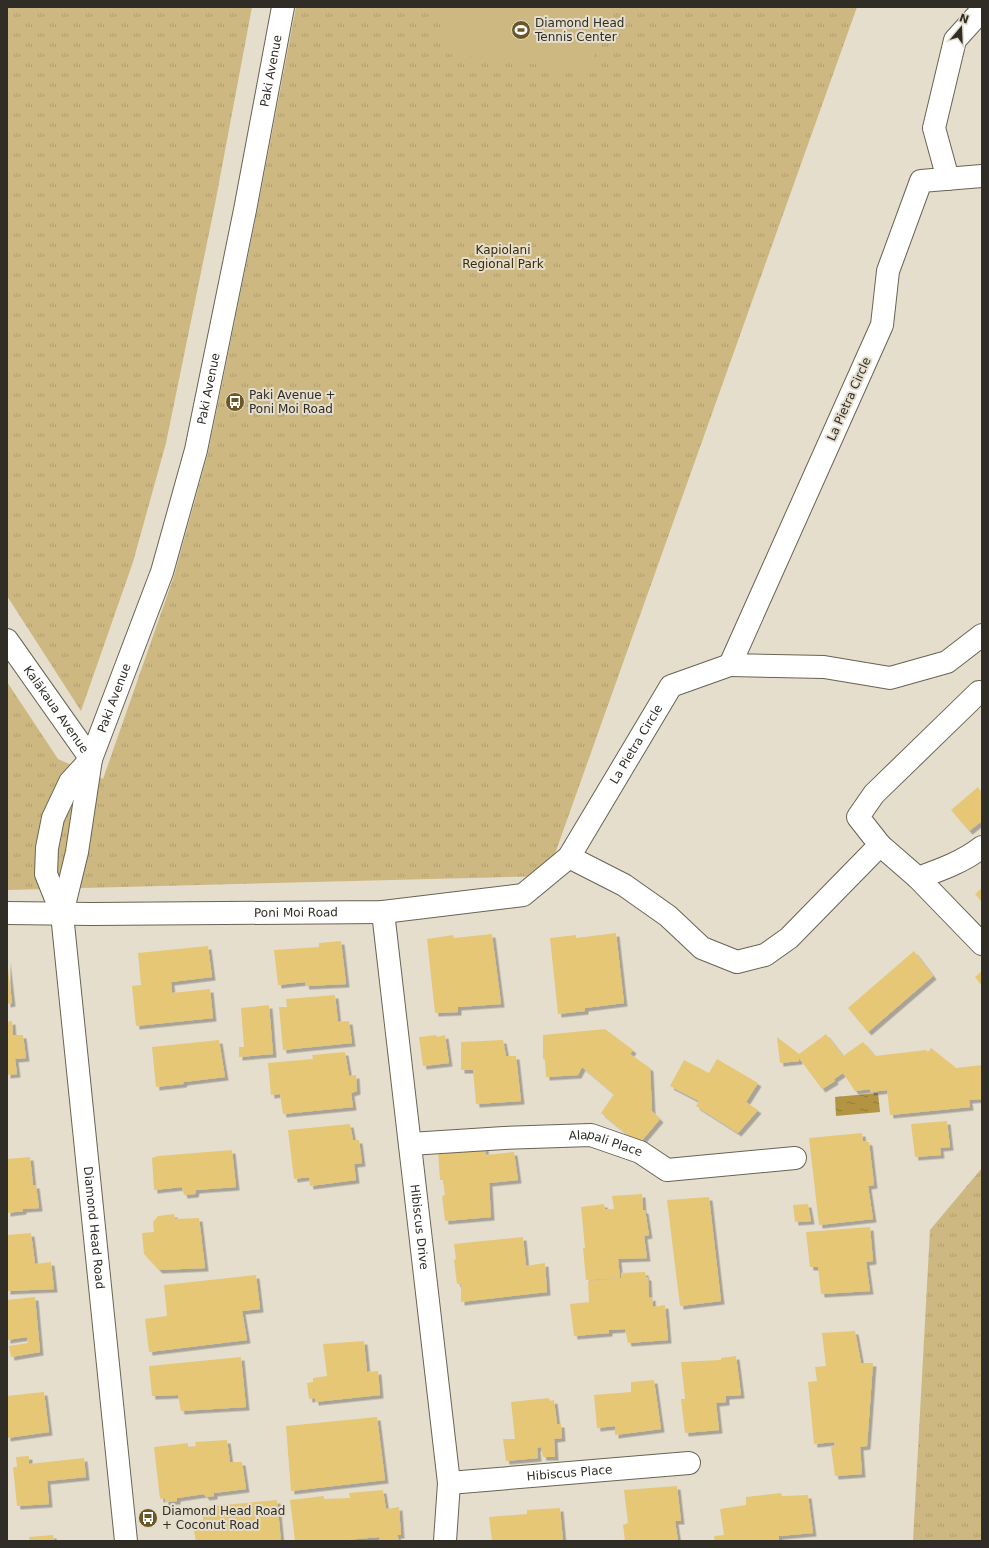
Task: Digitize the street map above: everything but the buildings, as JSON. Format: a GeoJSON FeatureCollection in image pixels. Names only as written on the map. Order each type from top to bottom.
{"type":"FeatureCollection","features":[{"type":"Feature","properties":{"kind":"street","name":"Paki Avenue"},"geometry":{"type":"LineString","coordinates":[[62,914],[77,852],[91,760],[162,572],[196,450],[245,210],[283,7]]}},
{"type":"Feature","properties":{"kind":"street"},"geometry":{"type":"LineString","coordinates":[[948,179],[934,128],[955,40],[982,10]]}},
{"type":"Feature","properties":{"kind":"street","name":"La Pietra Circle"},"geometry":{"type":"LineString","coordinates":[[730,665],[882,325],[888,271],[921,181],[982,176]]}},
{"type":"Feature","properties":{"kind":"street","name":"La Pietra Circle"},"geometry":{"type":"LineString","coordinates":[[569,857],[671,686],[730,665],[824,667],[890,678],[947,662],[982,635]]}},
{"type":"Feature","properties":{"kind":"street","name":"Kalākaua Avenue"},"geometry":{"type":"LineString","coordinates":[[7,640],[91,760]]}},
{"type":"Feature","properties":{"kind":"street"},"geometry":{"type":"LineString","coordinates":[[979,692],[874,794],[858,817],[880,846],[918,878],[982,944]]}},
{"type":"Feature","properties":{"kind":"street","name":"Paki Avenue"},"geometry":{"type":"LineString","coordinates":[[62,914],[46,874],[47,848],[54,818],[70,782],[91,760]]}},
{"type":"Feature","properties":{"kind":"street"},"geometry":{"type":"LineString","coordinates":[[569,857],[624,885],[668,916],[702,948],[737,962],[765,955],[788,938],[880,846]]}},
{"type":"Feature","properties":{"kind":"street"},"geometry":{"type":"LineString","coordinates":[[918,878],[971,856],[982,847]]}},
{"type":"Feature","properties":{"kind":"street","name":"Poni Moi Road"},"geometry":{"type":"LineString","coordinates":[[7,913],[383,912],[524,895],[569,857]]}},
{"type":"Feature","properties":{"kind":"street","name":"Hibiscus Drive"},"geometry":{"type":"LineString","coordinates":[[383,912],[449,1483],[445,1541]]}},
{"type":"Feature","properties":{"kind":"street","name":"Diamond Head Road"},"geometry":{"type":"LineString","coordinates":[[62,914],[126,1541]]}},
{"type":"Feature","properties":{"kind":"street","name":"Alapali Place"},"geometry":{"type":"LineString","coordinates":[[410,1144],[504,1138],[591,1135],[640,1152],[667,1170],[795,1158]]}},
{"type":"Feature","properties":{"kind":"street","name":"Hibiscus Place"},"geometry":{"type":"LineString","coordinates":[[449,1483],[689,1463]]}},
{"type":"Feature","properties":{"kind":"green space"},"geometry":{"type":"Polygon","coordinates":[[[7,7],[252,7],[215,204],[166,443],[133,562],[81,711],[7,596],[7,7]]]}},
{"type":"Feature","properties":{"kind":"green space","name":"Kapiolani Regional Park"},"geometry":{"type":"Polygon","coordinates":[[[296,7],[857,7],[547,876],[7,890],[7,682],[58,759],[103,779],[174,576],[208,453],[257,212],[296,7]]]}},
{"type":"Feature","properties":{"kind":"green space","name":"Diamond Head Tennis Center"},"geometry":{"type":"Polygon","coordinates":[[[447,7],[600,7],[592,71],[442,53],[447,7]]]}},
{"type":"Feature","properties":{"kind":"green space"},"geometry":{"type":"Polygon","coordinates":[[[982,1168],[982,1541],[913,1541],[930,1230],[982,1168]]]}},
{"type":"Feature","properties":{"kind":"water"},"geometry":{"type":"Polygon","coordinates":[[[878,1093],[880,1112],[836,1116],[835,1097],[878,1093]]]}},
{"type":"Feature","properties":{"kind":"place","name":"Diamond Head Tennis Center"},"geometry":{"type":"Point","coordinates":[521,30]}},
{"type":"Feature","properties":{"kind":"place","name":"Paki Avenue + Poni Moi Road"},"geometry":{"type":"Point","coordinates":[235,402]}},
{"type":"Feature","properties":{"kind":"place","name":"Diamond Head Road + Coconut Road"},"geometry":{"type":"Point","coordinates":[148,1518]}}]}
